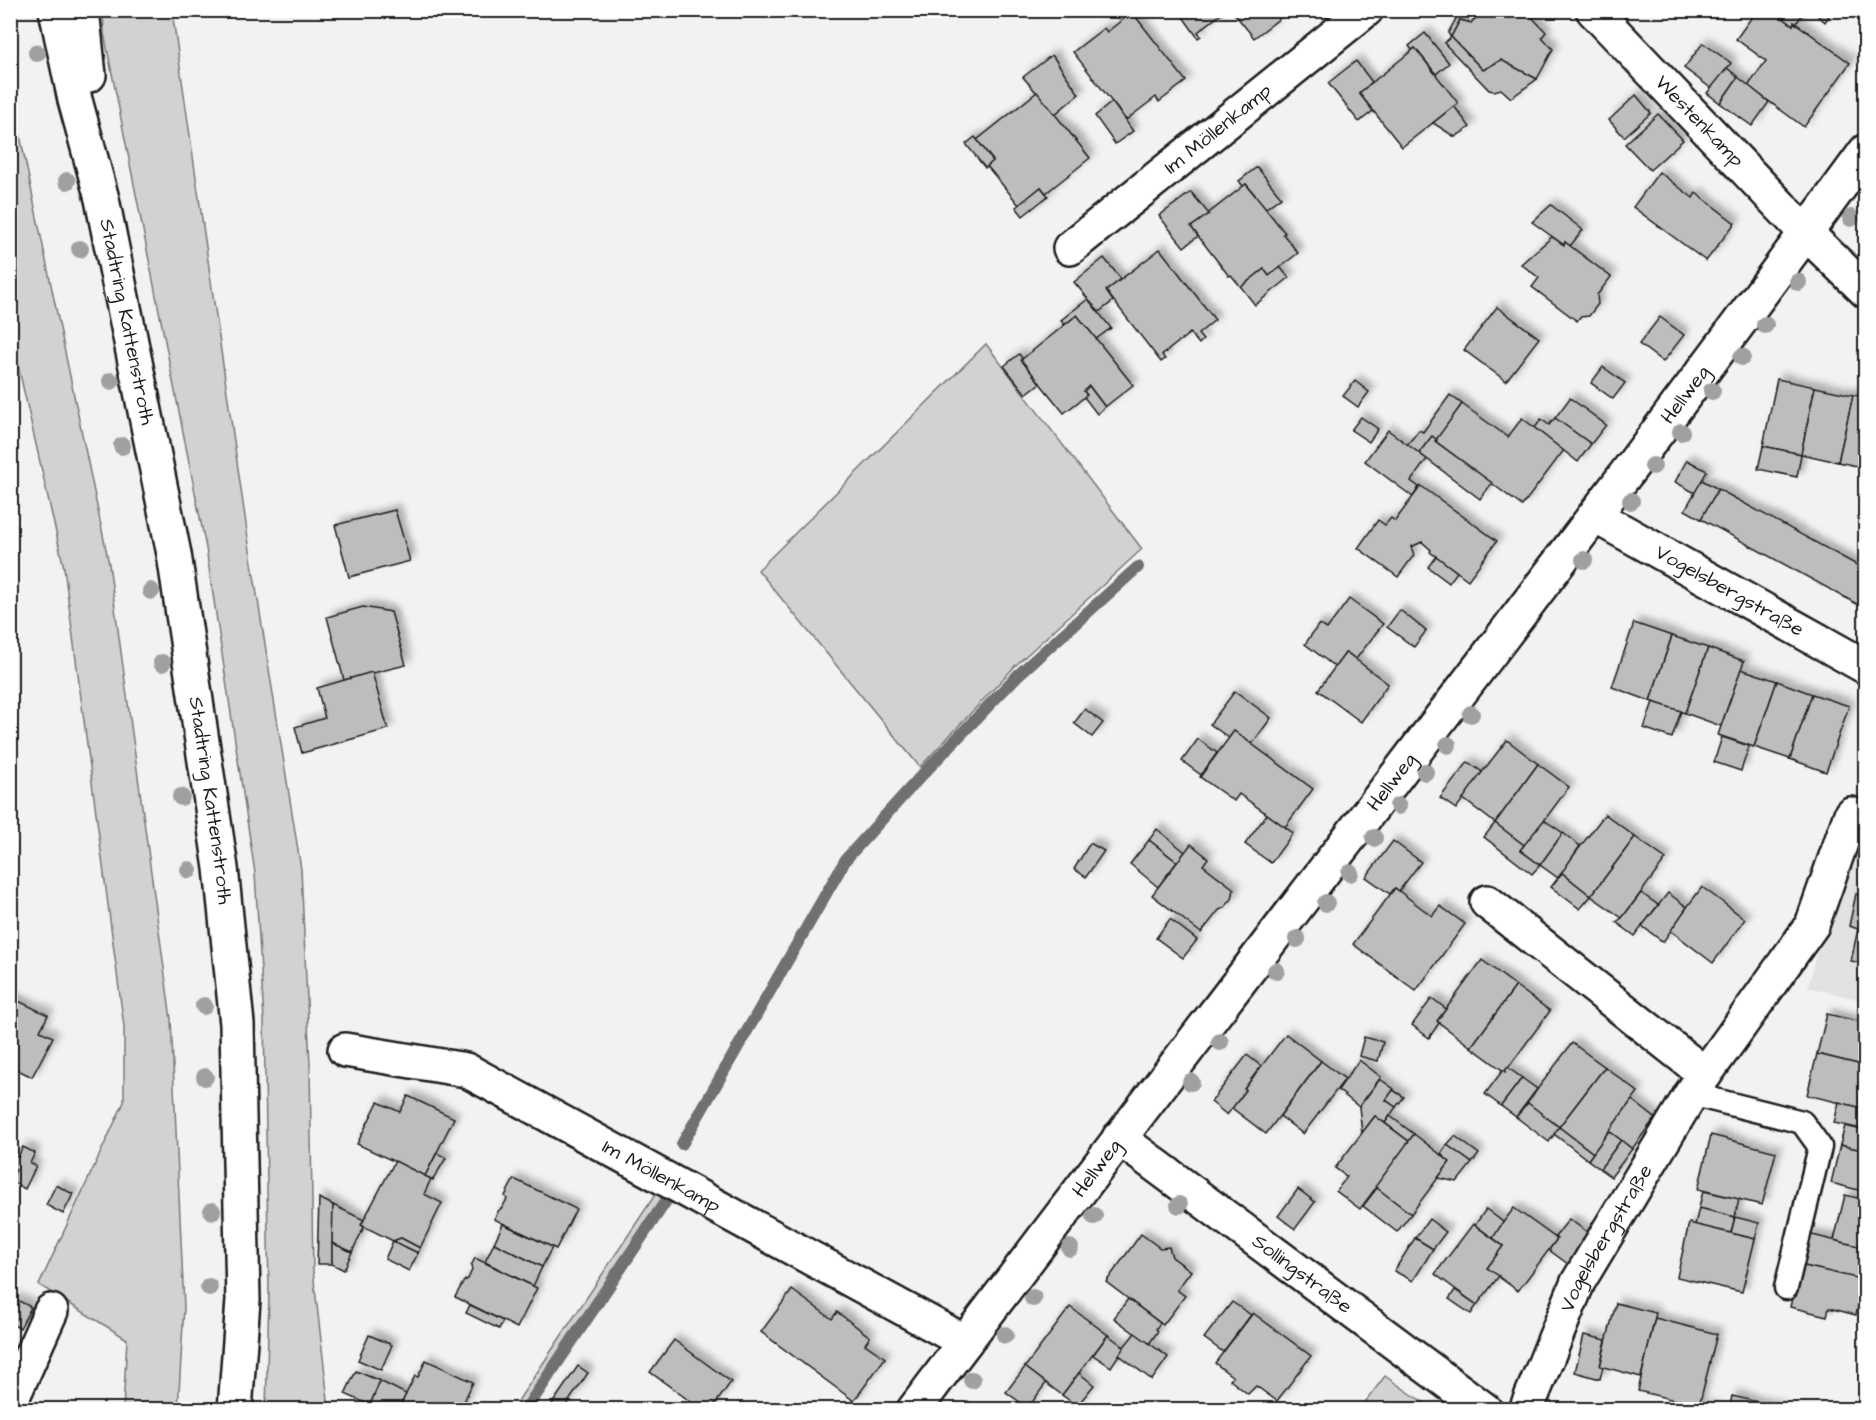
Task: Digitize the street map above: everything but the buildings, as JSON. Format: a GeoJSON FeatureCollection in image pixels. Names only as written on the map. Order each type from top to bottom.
{"type":"FeatureCollection","features":[{"type":"Feature","properties":{"kind":"street","name":"Stadtring Kattenstroth"},"geometry":{"type":"LineString","coordinates":[[56,10],[75,100],[102,199],[174,554],[221,868],[237,1024],[243,1300],[235,1410]]}},
{"type":"Feature","properties":{"kind":"street","name":"Stadtring Kattenstroth"},"geometry":{"type":"LineString","coordinates":[[82,10],[102,199]]}},
{"type":"Feature","properties":{"kind":"street","name":"Im Möllenkamp"},"geometry":{"type":"LineString","coordinates":[[1070,248],[1366,10]]}},
{"type":"Feature","properties":{"kind":"street","name":"Westenkamp"},"geometry":{"type":"LineString","coordinates":[[1593,10],[1806,233],[1866,291]]}},
{"type":"Feature","properties":{"kind":"street","name":"Hellweg"},"geometry":{"type":"LineString","coordinates":[[914,1410],[1595,516],[1866,151]]}},
{"type":"Feature","properties":{"kind":"street","name":"Vogelsbergstraße"},"geometry":{"type":"LineString","coordinates":[[1595,516],[1866,667]]}},
{"type":"Feature","properties":{"kind":"street","name":"Vogelsbergstraße"},"geometry":{"type":"LineString","coordinates":[[1526,1410],[1578,1282],[1698,1084],[1812,925],[1851,814]]}},
{"type":"Feature","properties":{"kind":"street"},"geometry":{"type":"LineString","coordinates":[[1487,902],[1698,1084]]}},
{"type":"Feature","properties":{"kind":"street","name":"Im Möllenkamp"},"geometry":{"type":"LineString","coordinates":[[345,1050],[466,1070],[965,1342]]}},
{"type":"Feature","properties":{"kind":"street","name":"Sollingstraße"},"geometry":{"type":"LineString","coordinates":[[1119,1138],[1485,1410]]}},
{"type":"Feature","properties":{"kind":"street"},"geometry":{"type":"LineString","coordinates":[[10,1403],[51,1311]]}},
{"type":"Feature","properties":{"kind":"lane"},"geometry":{"type":"LineString","coordinates":[[1698,1084],[1802,1122],[1820,1148],[1786,1288]]}},
{"type":"Feature","properties":{"kind":"shaded area"},"geometry":{"type":"Polygon","coordinates":[[[103,11],[172,11],[248,538],[301,869],[310,1065],[313,1271],[329,1409],[266,1409],[269,1294],[264,1020],[255,873],[206,548],[104,33],[103,11]]]}},
{"type":"Feature","properties":{"kind":"shaded area"},"geometry":{"type":"Polygon","coordinates":[[[11,92],[109,564],[171,1019],[184,1307],[178,1409],[123,1409],[127,1339],[39,1285],[124,1102],[124,1027],[64,568],[13,343],[11,343],[11,92]]]}},
{"type":"Feature","properties":{"kind":"shaded area"},"geometry":{"type":"Polygon","coordinates":[[[986,344],[1142,549],[1016,665],[920,767],[758,570],[986,344]]]}},
{"type":"Feature","properties":{"kind":"shaded area"},"geometry":{"type":"Polygon","coordinates":[[[1865,805],[1865,1001],[1808,987],[1821,933],[1865,805]]]}},
{"type":"Feature","properties":{"kind":"shaded area"},"geometry":{"type":"Polygon","coordinates":[[[657,1192],[673,1200],[533,1409],[512,1410],[657,1192]]]}},
{"type":"Feature","properties":{"kind":"shaded area"},"geometry":{"type":"Polygon","coordinates":[[[1385,1376],[1433,1409],[1360,1409],[1385,1376]]]}},
{"type":"Feature","properties":{"kind":"waterway"},"geometry":{"type":"LineString","coordinates":[[682,1144],[846,859],[921,776],[1018,675],[1138,567]]}},
{"type":"Feature","properties":{"kind":"waterway"},"geometry":{"type":"LineString","coordinates":[[525,1410],[669,1196]]}}]}
